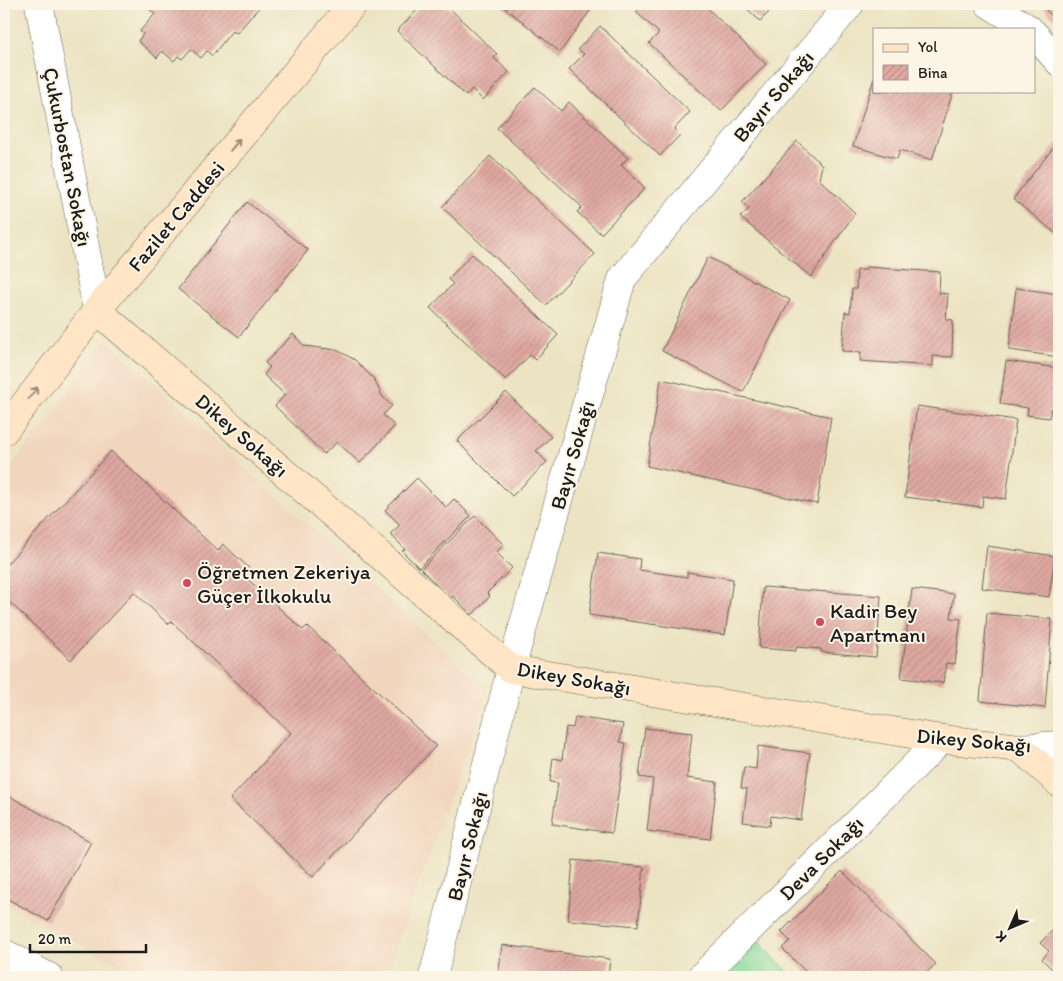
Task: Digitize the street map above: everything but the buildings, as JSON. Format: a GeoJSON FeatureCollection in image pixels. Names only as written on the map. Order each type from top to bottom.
{"type":"FeatureCollection","features":[{"type":"Feature","properties":{"kind":"street","name":"Çukurbostan Sokağı"},"geometry":{"type":"LineString","coordinates":[[39,4],[97,310]]}},
{"type":"Feature","properties":{"kind":"street","name":"Fazilet Caddesi"},"geometry":{"type":"LineString","coordinates":[[4,432],[97,310],[353,4]]}},
{"type":"Feature","properties":{"kind":"street","name":"Bayır Sokağı"},"geometry":{"type":"LineString","coordinates":[[434,977],[512,669],[622,279],[850,4]]}},
{"type":"Feature","properties":{"kind":"street"},"geometry":{"type":"LineString","coordinates":[[989,4],[1027,28]]}},
{"type":"Feature","properties":{"kind":"street"},"geometry":{"type":"LineString","coordinates":[[1036,36],[1059,62]]}},
{"type":"Feature","properties":{"kind":"street","name":"Dikey Sokağı"},"geometry":{"type":"LineString","coordinates":[[97,310],[512,669],[942,739],[1020,748],[1059,745]]}},
{"type":"Feature","properties":{"kind":"street","name":"Deva Sokağı"},"geometry":{"type":"LineString","coordinates":[[701,977],[942,739]]}},
{"type":"Feature","properties":{"kind":"street"},"geometry":{"type":"LineString","coordinates":[[1020,748],[1059,782]]}},
{"type":"Feature","properties":{"kind":"street"},"geometry":{"type":"LineString","coordinates":[[4,953],[49,977]]}},
{"type":"Feature","properties":{"kind":"shaded area","name":"Öğretmen Zekeriya Güçer İlkokulu"},"geometry":{"type":"Polygon","coordinates":[[[107,340],[488,691],[386,977],[144,977],[4,905],[4,476],[107,340]]]}},
{"type":"Feature","properties":{"kind":"green space"},"geometry":{"type":"Polygon","coordinates":[[[757,940],[793,977],[718,977],[757,940]]]}},
{"type":"Feature","properties":{"kind":"place","name":"Öğretmen Zekeriya Güçer İlkokulu"},"geometry":{"type":"Point","coordinates":[187,583]}},
{"type":"Feature","properties":{"kind":"place","name":"Kadir Bey Apartmanı"},"geometry":{"type":"Point","coordinates":[820,622]}}]}
